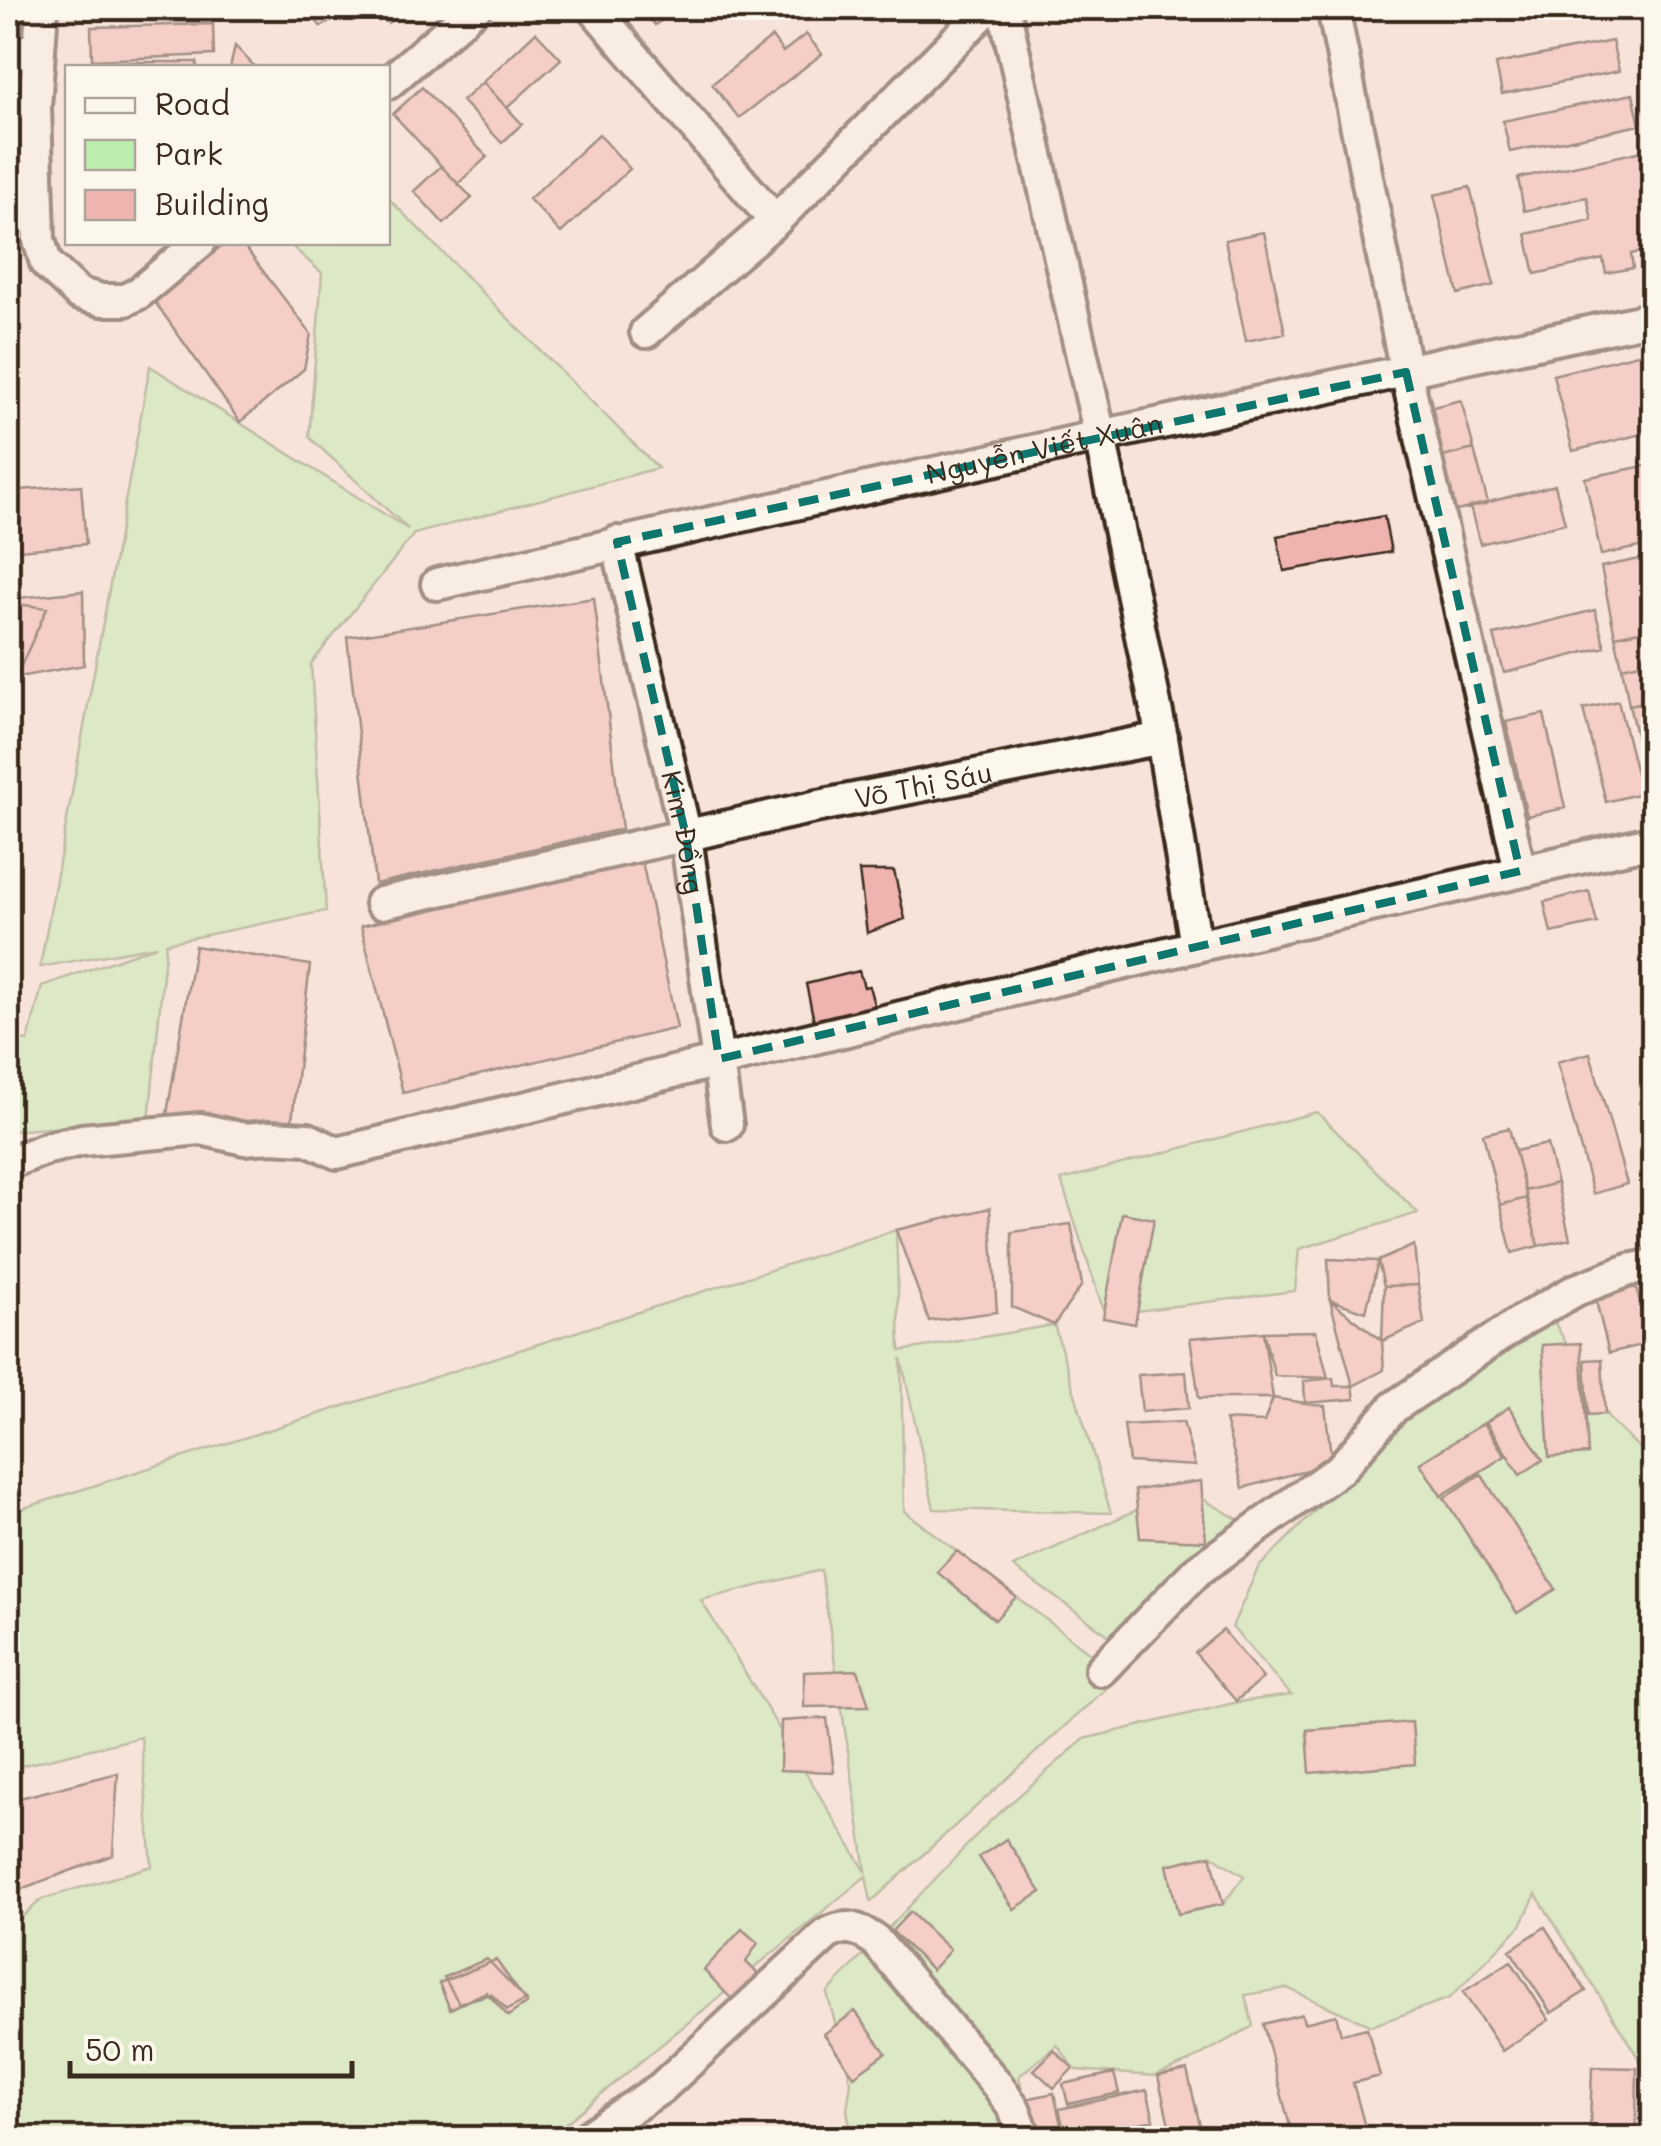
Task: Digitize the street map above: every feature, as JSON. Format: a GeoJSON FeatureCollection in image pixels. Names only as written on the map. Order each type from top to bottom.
{"type":"FeatureCollection","features":[{"type":"Feature","properties":{"kind":"street"},"geometry":{"type":"LineString","coordinates":[[42,8],[36,108],[37,204],[38,240],[46,263],[80,294],[102,300],[125,300],[139,294],[196,245]]}},
{"type":"Feature","properties":{"kind":"street"},"geometry":{"type":"LineString","coordinates":[[390,80],[475,8]]}},
{"type":"Feature","properties":{"kind":"street"},"geometry":{"type":"LineString","coordinates":[[593,8],[775,221]]}},
{"type":"Feature","properties":{"kind":"street"},"geometry":{"type":"LineString","coordinates":[[646,332],[775,221],[988,8]]}},
{"type":"Feature","properties":{"kind":"street"},"geometry":{"type":"LineString","coordinates":[[1004,8],[1100,436],[1162,738],[1196,946]]}},
{"type":"Feature","properties":{"kind":"street"},"geometry":{"type":"LineString","coordinates":[[1333,8],[1406,372],[1520,871]]}},
{"type":"Feature","properties":{"kind":"street"},"geometry":{"type":"LineString","coordinates":[[8,56],[39,47]]}},
{"type":"Feature","properties":{"kind":"street","name":"Nguyễn Viết Xuân"},"geometry":{"type":"LineString","coordinates":[[436,584],[1654,318]]}},
{"type":"Feature","properties":{"kind":"street","name":"Kim Đồng"},"geometry":{"type":"LineString","coordinates":[[618,542],[686,836],[727,1125]]}},
{"type":"Feature","properties":{"kind":"street","name":"Võ Thị Sáu"},"geometry":{"type":"LineString","coordinates":[[381,903],[814,807],[1162,738]]}},
{"type":"Feature","properties":{"kind":"street"},"geometry":{"type":"LineString","coordinates":[[8,1163],[82,1140],[201,1129],[244,1140],[308,1139],[336,1153],[1196,946],[1654,841]]}},
{"type":"Feature","properties":{"kind":"street"},"geometry":{"type":"LineString","coordinates":[[1102,1670],[1197,1570],[1341,1468],[1394,1407],[1523,1320],[1576,1290],[1654,1265]]}},
{"type":"Feature","properties":{"kind":"street"},"geometry":{"type":"LineString","coordinates":[[586,2138],[661,2088],[827,1934],[842,1926],[855,1927],[874,1940],[998,2086],[1014,2109],[1025,2138]]}},
{"type":"Feature","properties":{"kind":"highlighted area"},"geometry":{"type":"Polygon","coordinates":[[[1406,372],[1520,871],[719,1059],[686,836],[617,542],[1406,372]]]}},
{"type":"Feature","properties":{"kind":"green space"},"geometry":{"type":"Polygon","coordinates":[[[390,200],[658,468],[414,534],[311,664],[326,911],[166,943],[149,1121],[8,1131],[8,1039],[28,1041],[42,986],[156,946],[40,967],[150,366],[408,529],[309,437],[322,273],[290,245],[390,245],[390,200]]]}},
{"type":"Feature","properties":{"kind":"green space"},"geometry":{"type":"Polygon","coordinates":[[[1317,1112],[1418,1213],[1299,1249],[1295,1291],[1105,1315],[1061,1180],[1317,1112]]]}},
{"type":"Feature","properties":{"kind":"green space"},"geometry":{"type":"Polygon","coordinates":[[[896,1230],[900,1351],[1054,1325],[1111,1513],[934,1509],[901,1358],[904,1511],[1120,1676],[871,1902],[866,1876],[548,2138],[28,2138],[8,2113],[8,1929],[42,1899],[152,1866],[141,1737],[8,1769],[8,1513],[896,1230]],[[821,1570],[701,1600],[866,1872],[821,1570]]]}},
{"type":"Feature","properties":{"kind":"green space"},"geometry":{"type":"Polygon","coordinates":[[[1536,1290],[1610,1420],[1653,1461],[1653,2138],[1647,2120],[1649,2075],[1536,1894],[1521,1925],[1450,1998],[1371,2026],[1287,1988],[1245,1995],[1253,2026],[1155,2076],[1076,2070],[1057,2045],[1019,2076],[1033,2138],[852,2138],[847,2110],[851,2082],[827,1993],[991,1820],[1084,1739],[1238,1702],[1291,1695],[1232,1627],[1258,1568],[1536,1290]],[[1211,1855],[1168,1865],[1179,1914],[1223,1904],[1244,1876],[1211,1855]]]}},
{"type":"Feature","properties":{"kind":"green space"},"geometry":{"type":"Polygon","coordinates":[[[1184,1488],[1239,1520],[1139,1657],[1013,1567],[1184,1488]]]}},
{"type":"Feature","properties":{"kind":"building"},"geometry":{"type":"Polygon","coordinates":[[[78,8],[213,8],[213,22],[77,20],[78,8]]]}},
{"type":"Feature","properties":{"kind":"building"},"geometry":{"type":"Polygon","coordinates":[[[307,8],[350,8],[321,27],[307,8]]]}},
{"type":"Feature","properties":{"kind":"building"},"geometry":{"type":"Polygon","coordinates":[[[367,8],[402,8],[388,23],[367,8]]]}},
{"type":"Feature","properties":{"kind":"building"},"geometry":{"type":"Polygon","coordinates":[[[641,8],[678,8],[655,25],[641,8]]]}},
{"type":"Feature","properties":{"kind":"building"},"geometry":{"type":"Polygon","coordinates":[[[865,8],[893,8],[879,22],[865,8]]]}},
{"type":"Feature","properties":{"kind":"building"},"geometry":{"type":"Polygon","coordinates":[[[213,24],[214,55],[92,60],[91,27],[213,24]]]}},
{"type":"Feature","properties":{"kind":"building"},"geometry":{"type":"Polygon","coordinates":[[[536,32],[561,59],[507,108],[483,82],[536,32]]]}},
{"type":"Feature","properties":{"kind":"building"},"geometry":{"type":"Polygon","coordinates":[[[806,34],[822,54],[739,118],[712,84],[772,37],[783,52],[806,34]]]}},
{"type":"Feature","properties":{"kind":"building"},"geometry":{"type":"Polygon","coordinates":[[[1612,41],[1619,71],[1502,94],[1496,64],[1612,41]]]}},
{"type":"Feature","properties":{"kind":"building"},"geometry":{"type":"Polygon","coordinates":[[[235,46],[253,65],[231,65],[235,46]]]}},
{"type":"Feature","properties":{"kind":"building"},"geometry":{"type":"Polygon","coordinates":[[[101,62],[197,62],[197,65],[101,62]]]}},
{"type":"Feature","properties":{"kind":"building"},"geometry":{"type":"Polygon","coordinates":[[[483,82],[522,124],[502,143],[462,101],[483,82]]]}},
{"type":"Feature","properties":{"kind":"building"},"geometry":{"type":"Polygon","coordinates":[[[422,87],[487,157],[458,184],[393,114],[422,87]]]}},
{"type":"Feature","properties":{"kind":"building"},"geometry":{"type":"Polygon","coordinates":[[[1633,94],[1640,125],[1510,152],[1503,121],[1633,94]]]}},
{"type":"Feature","properties":{"kind":"building"},"geometry":{"type":"Polygon","coordinates":[[[599,134],[630,169],[561,233],[529,199],[599,134]]]}},
{"type":"Feature","properties":{"kind":"building"},"geometry":{"type":"Polygon","coordinates":[[[1652,149],[1654,180],[1647,182],[1651,206],[1646,208],[1654,249],[1631,254],[1633,268],[1606,273],[1603,259],[1535,274],[1526,234],[1592,220],[1587,197],[1524,211],[1518,178],[1652,149]]]}},
{"type":"Feature","properties":{"kind":"building"},"geometry":{"type":"Polygon","coordinates":[[[441,166],[472,198],[444,224],[414,191],[441,166]]]}},
{"type":"Feature","properties":{"kind":"building"},"geometry":{"type":"Polygon","coordinates":[[[1470,187],[1494,285],[1458,294],[1434,195],[1470,187]]]}},
{"type":"Feature","properties":{"kind":"building"},"geometry":{"type":"Polygon","coordinates":[[[1264,232],[1285,333],[1246,341],[1225,240],[1264,232]]]}},
{"type":"Feature","properties":{"kind":"building"},"geometry":{"type":"Polygon","coordinates":[[[224,245],[243,245],[311,334],[304,369],[240,422],[148,292],[224,245]]]}},
{"type":"Feature","properties":{"kind":"building"},"geometry":{"type":"Polygon","coordinates":[[[1654,350],[1654,431],[1573,451],[1553,375],[1654,350]]]}},
{"type":"Feature","properties":{"kind":"building"},"geometry":{"type":"Polygon","coordinates":[[[1461,400],[1474,449],[1439,458],[1425,409],[1461,400]]]}},
{"type":"Feature","properties":{"kind":"building"},"geometry":{"type":"Polygon","coordinates":[[[1474,449],[1488,503],[1453,512],[1439,458],[1474,449]]]}},
{"type":"Feature","properties":{"kind":"building"},"geometry":{"type":"Polygon","coordinates":[[[1654,464],[1654,544],[1601,555],[1585,478],[1654,464]]]}},
{"type":"Feature","properties":{"kind":"building"},"geometry":{"type":"Polygon","coordinates":[[[81,485],[86,544],[8,551],[8,491],[81,485]]]}},
{"type":"Feature","properties":{"kind":"building"},"geometry":{"type":"Polygon","coordinates":[[[1555,485],[1565,523],[1480,544],[1470,507],[1555,485]]]}},
{"type":"Feature","properties":{"kind":"building"},"geometry":{"type":"Polygon","coordinates":[[[1384,516],[1391,552],[1284,571],[1277,536],[1384,516]]]}},
{"type":"Feature","properties":{"kind":"building"},"geometry":{"type":"Polygon","coordinates":[[[1654,556],[1654,628],[1615,636],[1601,567],[1654,556]]]}},
{"type":"Feature","properties":{"kind":"building"},"geometry":{"type":"Polygon","coordinates":[[[83,591],[84,665],[8,679],[8,599],[83,591]]]}},
{"type":"Feature","properties":{"kind":"building"},"geometry":{"type":"Polygon","coordinates":[[[594,598],[622,829],[375,884],[347,637],[594,598]]]}},
{"type":"Feature","properties":{"kind":"building"},"geometry":{"type":"Polygon","coordinates":[[[8,603],[47,608],[15,679],[8,681],[8,603]]]}},
{"type":"Feature","properties":{"kind":"building"},"geometry":{"type":"Polygon","coordinates":[[[1595,610],[1605,647],[1504,673],[1494,635],[1595,610]]]}},
{"type":"Feature","properties":{"kind":"building"},"geometry":{"type":"Polygon","coordinates":[[[1654,628],[1654,660],[1622,667],[1615,636],[1654,628]]]}},
{"type":"Feature","properties":{"kind":"building"},"geometry":{"type":"Polygon","coordinates":[[[1654,660],[1654,700],[1629,705],[1622,667],[1654,660]]]}},
{"type":"Feature","properties":{"kind":"building"},"geometry":{"type":"Polygon","coordinates":[[[1654,700],[1654,740],[1638,743],[1629,705],[1654,700]]]}},
{"type":"Feature","properties":{"kind":"building"},"geometry":{"type":"Polygon","coordinates":[[[1618,701],[1641,793],[1606,802],[1583,709],[1618,701]]]}},
{"type":"Feature","properties":{"kind":"building"},"geometry":{"type":"Polygon","coordinates":[[[1544,714],[1565,808],[1527,816],[1506,722],[1544,714]]]}},
{"type":"Feature","properties":{"kind":"building"},"geometry":{"type":"Polygon","coordinates":[[[1654,740],[1654,792],[1648,793],[1638,743],[1654,740]]]}},
{"type":"Feature","properties":{"kind":"building"},"geometry":{"type":"Polygon","coordinates":[[[642,861],[677,1028],[403,1093],[361,926],[642,861]]]}},
{"type":"Feature","properties":{"kind":"building"},"geometry":{"type":"Polygon","coordinates":[[[859,871],[894,871],[905,919],[867,933],[859,871]]]}},
{"type":"Feature","properties":{"kind":"building"},"geometry":{"type":"Polygon","coordinates":[[[1589,891],[1597,923],[1551,933],[1544,902],[1589,891]]]}},
{"type":"Feature","properties":{"kind":"building"},"geometry":{"type":"Polygon","coordinates":[[[195,946],[310,965],[291,1129],[165,1126],[195,946]]]}},
{"type":"Feature","properties":{"kind":"building"},"geometry":{"type":"Polygon","coordinates":[[[8,947],[14,948],[19,1022],[8,1020],[8,947]]]}},
{"type":"Feature","properties":{"kind":"building"},"geometry":{"type":"Polygon","coordinates":[[[859,971],[864,987],[869,986],[876,1012],[815,1026],[806,984],[859,971]]]}},
{"type":"Feature","properties":{"kind":"building"},"geometry":{"type":"Polygon","coordinates":[[[1590,1053],[1627,1184],[1593,1194],[1557,1062],[1590,1053]]]}},
{"type":"Feature","properties":{"kind":"building"},"geometry":{"type":"Polygon","coordinates":[[[1509,1128],[1527,1198],[1500,1205],[1483,1134],[1509,1128]]]}},
{"type":"Feature","properties":{"kind":"building"},"geometry":{"type":"Polygon","coordinates":[[[1547,1144],[1557,1183],[1525,1191],[1515,1151],[1547,1144]]]}},
{"type":"Feature","properties":{"kind":"building"},"geometry":{"type":"Polygon","coordinates":[[[1557,1183],[1570,1239],[1538,1246],[1525,1191],[1557,1183]]]}},
{"type":"Feature","properties":{"kind":"building"},"geometry":{"type":"Polygon","coordinates":[[[1527,1198],[1538,1246],[1512,1253],[1500,1205],[1527,1198]]]}},
{"type":"Feature","properties":{"kind":"building"},"geometry":{"type":"Polygon","coordinates":[[[990,1208],[997,1312],[929,1321],[896,1230],[990,1208]]]}},
{"type":"Feature","properties":{"kind":"building"},"geometry":{"type":"Polygon","coordinates":[[[1122,1213],[1154,1219],[1135,1324],[1103,1318],[1122,1213]]]}},
{"type":"Feature","properties":{"kind":"building"},"geometry":{"type":"Polygon","coordinates":[[[1071,1224],[1082,1285],[1054,1325],[1012,1307],[1012,1232],[1071,1224]]]}},
{"type":"Feature","properties":{"kind":"building"},"geometry":{"type":"Polygon","coordinates":[[[1414,1245],[1418,1285],[1384,1286],[1378,1261],[1414,1245]]]}},
{"type":"Feature","properties":{"kind":"building"},"geometry":{"type":"Polygon","coordinates":[[[1328,1259],[1378,1261],[1366,1312],[1330,1300],[1328,1259]]]}},
{"type":"Feature","properties":{"kind":"building"},"geometry":{"type":"Polygon","coordinates":[[[1418,1285],[1424,1323],[1382,1341],[1384,1286],[1418,1285]]]}},
{"type":"Feature","properties":{"kind":"building"},"geometry":{"type":"Polygon","coordinates":[[[1636,1287],[1650,1343],[1609,1353],[1595,1297],[1636,1287]]]}},
{"type":"Feature","properties":{"kind":"building"},"geometry":{"type":"Polygon","coordinates":[[[1330,1300],[1382,1341],[1384,1370],[1353,1386],[1330,1300]]]}},
{"type":"Feature","properties":{"kind":"building"},"geometry":{"type":"Polygon","coordinates":[[[1316,1331],[1328,1378],[1275,1376],[1263,1332],[1316,1331]]]}},
{"type":"Feature","properties":{"kind":"building"},"geometry":{"type":"Polygon","coordinates":[[[1263,1332],[1273,1398],[1199,1398],[1190,1338],[1263,1332]]]}},
{"type":"Feature","properties":{"kind":"building"},"geometry":{"type":"Polygon","coordinates":[[[1581,1343],[1588,1454],[1549,1457],[1542,1345],[1581,1343]]]}},
{"type":"Feature","properties":{"kind":"building"},"geometry":{"type":"Polygon","coordinates":[[[1602,1359],[1605,1414],[1588,1415],[1585,1360],[1602,1359]]]}},
{"type":"Feature","properties":{"kind":"building"},"geometry":{"type":"Polygon","coordinates":[[[1186,1372],[1189,1408],[1142,1412],[1138,1375],[1186,1372]]]}},
{"type":"Feature","properties":{"kind":"building"},"geometry":{"type":"Polygon","coordinates":[[[1333,1378],[1334,1386],[1353,1386],[1355,1399],[1305,1403],[1304,1381],[1333,1378]]]}},
{"type":"Feature","properties":{"kind":"building"},"geometry":{"type":"Polygon","coordinates":[[[1273,1398],[1325,1406],[1332,1463],[1243,1488],[1225,1420],[1264,1422],[1273,1398]]]}},
{"type":"Feature","properties":{"kind":"building"},"geometry":{"type":"Polygon","coordinates":[[[1509,1407],[1543,1460],[1520,1475],[1486,1422],[1509,1407]]]}},
{"type":"Feature","properties":{"kind":"building"},"geometry":{"type":"Polygon","coordinates":[[[1183,1422],[1195,1466],[1129,1462],[1124,1425],[1183,1422]]]}},
{"type":"Feature","properties":{"kind":"building"},"geometry":{"type":"Polygon","coordinates":[[[1484,1423],[1505,1456],[1441,1496],[1420,1463],[1484,1423]]]}},
{"type":"Feature","properties":{"kind":"building"},"geometry":{"type":"Polygon","coordinates":[[[1481,1474],[1556,1589],[1517,1613],[1444,1498],[1481,1474]]]}},
{"type":"Feature","properties":{"kind":"building"},"geometry":{"type":"Polygon","coordinates":[[[1201,1481],[1206,1541],[1140,1538],[1135,1490],[1201,1481]]]}},
{"type":"Feature","properties":{"kind":"building"},"geometry":{"type":"Polygon","coordinates":[[[957,1551],[1016,1597],[995,1620],[937,1572],[957,1551]]]}},
{"type":"Feature","properties":{"kind":"building"},"geometry":{"type":"Polygon","coordinates":[[[1223,1630],[1263,1678],[1236,1701],[1195,1653],[1223,1630]]]}},
{"type":"Feature","properties":{"kind":"building"},"geometry":{"type":"Polygon","coordinates":[[[858,1670],[869,1706],[804,1707],[804,1672],[858,1670]]]}},
{"type":"Feature","properties":{"kind":"building"},"geometry":{"type":"Polygon","coordinates":[[[827,1718],[834,1772],[780,1770],[781,1721],[827,1718]]]}},
{"type":"Feature","properties":{"kind":"building"},"geometry":{"type":"Polygon","coordinates":[[[1412,1722],[1415,1764],[1310,1773],[1307,1730],[1412,1722]]]}},
{"type":"Feature","properties":{"kind":"building"},"geometry":{"type":"Polygon","coordinates":[[[118,1773],[113,1855],[13,1892],[8,1801],[118,1773]]]}},
{"type":"Feature","properties":{"kind":"building"},"geometry":{"type":"Polygon","coordinates":[[[1006,1839],[1041,1892],[1014,1909],[979,1857],[1006,1839]]]}},
{"type":"Feature","properties":{"kind":"building"},"geometry":{"type":"Polygon","coordinates":[[[1211,1855],[1223,1904],[1178,1914],[1167,1865],[1211,1855]]]}},
{"type":"Feature","properties":{"kind":"building"},"geometry":{"type":"Polygon","coordinates":[[[910,1912],[950,1950],[932,1970],[892,1931],[910,1912]]]}},
{"type":"Feature","properties":{"kind":"building"},"geometry":{"type":"Polygon","coordinates":[[[1545,1927],[1586,1991],[1551,2013],[1510,1950],[1545,1927]]]}},
{"type":"Feature","properties":{"kind":"building"},"geometry":{"type":"Polygon","coordinates":[[[742,1929],[758,1943],[746,1962],[765,1981],[741,2009],[704,1970],[742,1929]]]}},
{"type":"Feature","properties":{"kind":"building"},"geometry":{"type":"Polygon","coordinates":[[[487,1959],[526,2000],[507,2010],[491,1994],[459,2003],[444,1977],[487,1959]]]}},
{"type":"Feature","properties":{"kind":"building"},"geometry":{"type":"Polygon","coordinates":[[[496,1960],[527,2003],[508,2016],[486,1992],[450,2009],[439,1983],[496,1960]]]}},
{"type":"Feature","properties":{"kind":"building"},"geometry":{"type":"Polygon","coordinates":[[[1511,1961],[1549,2020],[1502,2051],[1463,1992],[1511,1961]]]}},
{"type":"Feature","properties":{"kind":"building"},"geometry":{"type":"Polygon","coordinates":[[[855,2011],[886,2053],[854,2076],[824,2034],[855,2011]]]}},
{"type":"Feature","properties":{"kind":"building"},"geometry":{"type":"Polygon","coordinates":[[[1302,2014],[1304,2023],[1336,2015],[1341,2034],[1367,2028],[1380,2076],[1353,2083],[1368,2138],[1293,2138],[1263,2024],[1302,2014]]]}},
{"type":"Feature","properties":{"kind":"building"},"geometry":{"type":"Polygon","coordinates":[[[1054,2050],[1073,2068],[1054,2088],[1034,2070],[1054,2050]]]}},
{"type":"Feature","properties":{"kind":"building"},"geometry":{"type":"Polygon","coordinates":[[[1592,2067],[1637,2068],[1636,2128],[1590,2126],[1592,2067]]]}},
{"type":"Feature","properties":{"kind":"building"},"geometry":{"type":"Polygon","coordinates":[[[1187,2070],[1203,2138],[1172,2138],[1158,2076],[1187,2070]]]}},
{"type":"Feature","properties":{"kind":"building"},"geometry":{"type":"Polygon","coordinates":[[[1114,2073],[1119,2093],[1068,2104],[1063,2084],[1114,2073]]]}},
{"type":"Feature","properties":{"kind":"building"},"geometry":{"type":"Polygon","coordinates":[[[1147,2090],[1154,2120],[1066,2138],[1059,2109],[1147,2090]]]}},
{"type":"Feature","properties":{"kind":"building"},"geometry":{"type":"Polygon","coordinates":[[[1054,2093],[1064,2138],[1034,2138],[1026,2099],[1054,2093]]]}}]}
